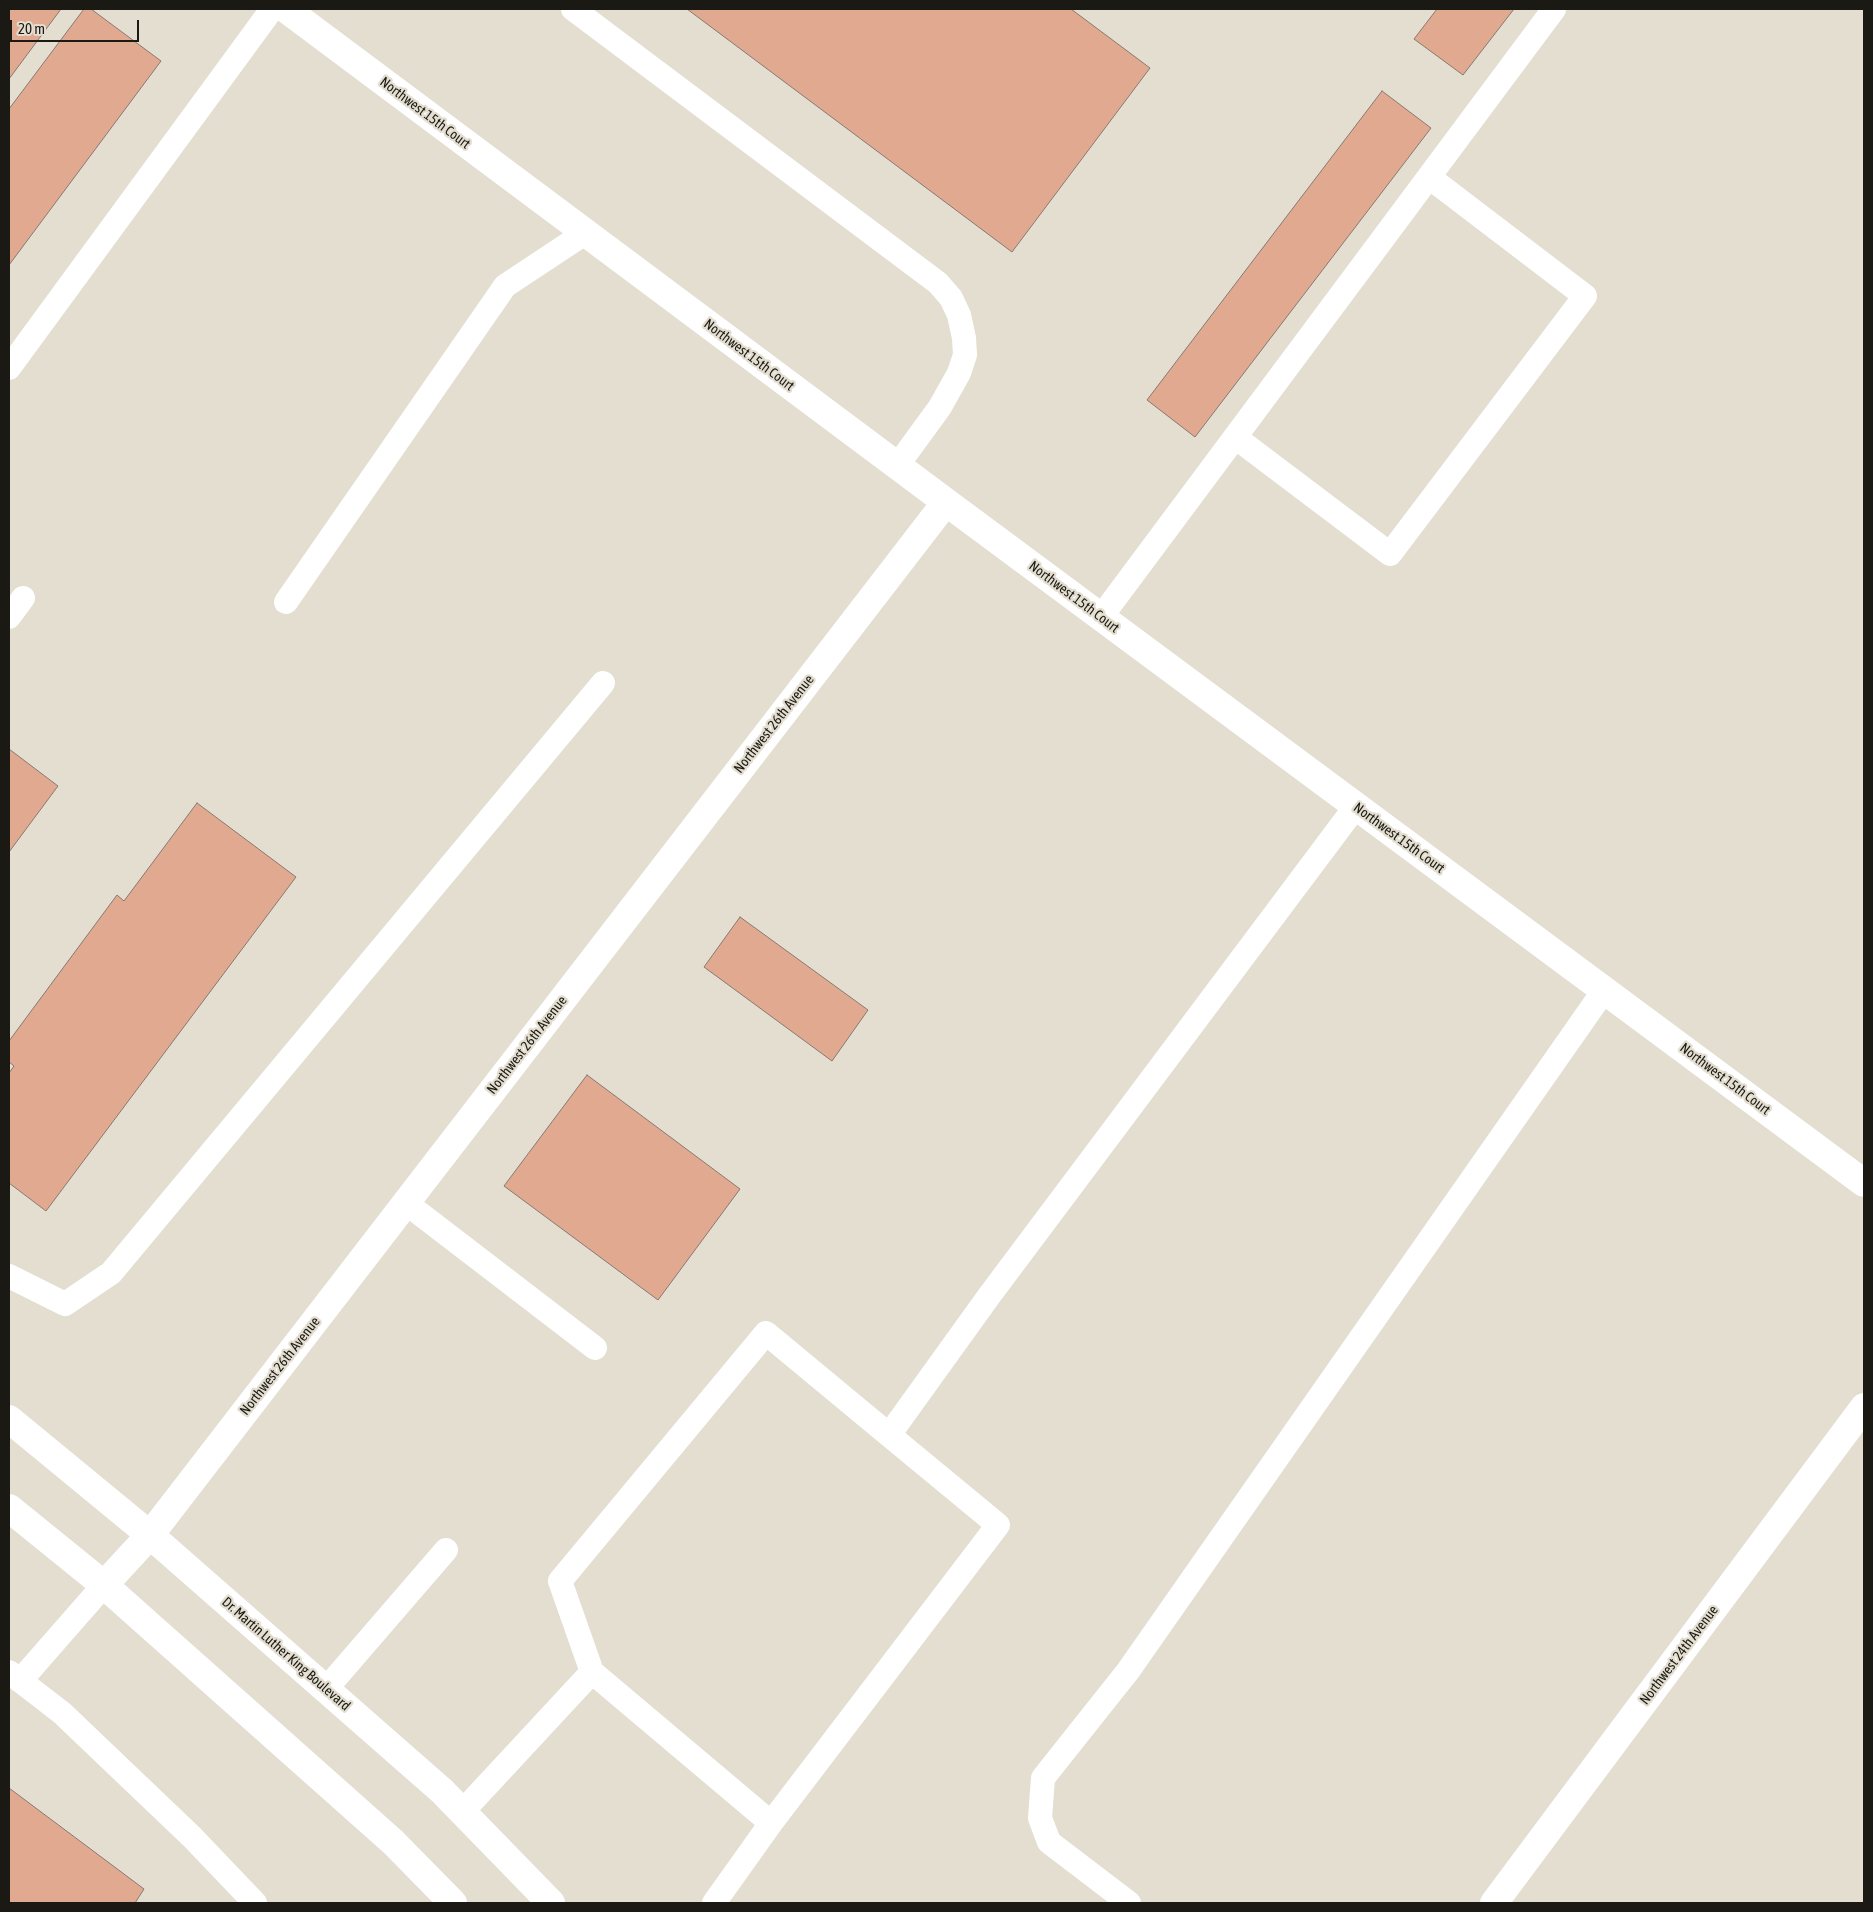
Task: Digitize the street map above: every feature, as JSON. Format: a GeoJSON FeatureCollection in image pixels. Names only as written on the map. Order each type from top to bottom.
{"type":"FeatureCollection","features":[{"type":"Feature","properties":{"kind":"street","name":"Northwest 15th Court"},"geometry":{"type":"LineString","coordinates":[[286,9],[897,466],[1605,989],[1864,1183]]}},
{"type":"Feature","properties":{"kind":"street","name":"Northwest 26th Avenue"},"geometry":{"type":"LineString","coordinates":[[104,1585],[150,1535],[946,502]]}},
{"type":"Feature","properties":{"kind":"street","name":"Northwest 24th Avenue"},"geometry":{"type":"LineString","coordinates":[[1494,1903],[1864,1407]]}},
{"type":"Feature","properties":{"kind":"street","name":"Dr. Martin Luther King Boulevard"},"geometry":{"type":"LineString","coordinates":[[9,1419],[150,1535],[442,1792],[552,1903]]}},
{"type":"Feature","properties":{"kind":"street"},"geometry":{"type":"LineString","coordinates":[[9,1508],[104,1585],[393,1842],[453,1903]]}},
{"type":"Feature","properties":{"kind":"lane"},"geometry":{"type":"LineString","coordinates":[[9,368],[272,9]]}},
{"type":"Feature","properties":{"kind":"lane"},"geometry":{"type":"LineString","coordinates":[[573,9],[938,282],[951,298],[959,315],[964,338],[965,355],[959,373],[940,407],[897,466]]}},
{"type":"Feature","properties":{"kind":"lane"},"geometry":{"type":"LineString","coordinates":[[1101,617],[1554,9]]}},
{"type":"Feature","properties":{"kind":"lane"},"geometry":{"type":"LineString","coordinates":[[1235,437],[1390,554],[1585,296],[1429,177]]}},
{"type":"Feature","properties":{"kind":"lane"},"geometry":{"type":"LineString","coordinates":[[286,602],[505,286],[585,232]]}},
{"type":"Feature","properties":{"kind":"lane"},"geometry":{"type":"LineString","coordinates":[[9,617],[23,598]]}},
{"type":"Feature","properties":{"kind":"lane"},"geometry":{"type":"LineString","coordinates":[[9,1276],[65,1304],[110,1273],[603,683]]}},
{"type":"Feature","properties":{"kind":"lane"},"geometry":{"type":"LineString","coordinates":[[889,1435],[989,1296],[1356,806]]}},
{"type":"Feature","properties":{"kind":"lane"},"geometry":{"type":"LineString","coordinates":[[1129,1903],[1049,1842],[1040,1818],[1043,1778],[1128,1671],[1605,989]]}},
{"type":"Feature","properties":{"kind":"lane"},"geometry":{"type":"LineString","coordinates":[[406,1203],[595,1348]]}},
{"type":"Feature","properties":{"kind":"lane"},"geometry":{"type":"LineString","coordinates":[[714,1903],[771,1824],[998,1525],[766,1333],[560,1581],[592,1672],[771,1824]]}},
{"type":"Feature","properties":{"kind":"lane"},"geometry":{"type":"LineString","coordinates":[[326,1689],[446,1550]]}},
{"type":"Feature","properties":{"kind":"lane"},"geometry":{"type":"LineString","coordinates":[[104,1585],[14,1677],[62,1713],[192,1837],[255,1903]]}},
{"type":"Feature","properties":{"kind":"lane"},"geometry":{"type":"LineString","coordinates":[[462,1812],[592,1672]]}},
{"type":"Feature","properties":{"kind":"building"},"geometry":{"type":"Polygon","coordinates":[[[9,9],[61,9],[9,79],[9,9]]]}},
{"type":"Feature","properties":{"kind":"building"},"geometry":{"type":"Polygon","coordinates":[[[84,9],[91,9],[161,61],[9,265],[9,109],[84,9]]]}},
{"type":"Feature","properties":{"kind":"building"},"geometry":{"type":"Polygon","coordinates":[[[687,9],[1071,9],[1150,68],[1012,252],[687,9]]]}},
{"type":"Feature","properties":{"kind":"building"},"geometry":{"type":"Polygon","coordinates":[[[1437,9],[1514,9],[1463,75],[1414,39],[1437,9]]]}},
{"type":"Feature","properties":{"kind":"building"},"geometry":{"type":"Polygon","coordinates":[[[1382,91],[1431,128],[1195,437],[1147,400],[1382,91]]]}},
{"type":"Feature","properties":{"kind":"building"},"geometry":{"type":"Polygon","coordinates":[[[9,749],[58,786],[9,852],[9,749]]]}},
{"type":"Feature","properties":{"kind":"building"},"geometry":{"type":"Polygon","coordinates":[[[197,803],[296,877],[46,1211],[9,1183],[9,1073],[14,1066],[9,1062],[9,1041],[117,895],[124,901],[197,803]]]}},
{"type":"Feature","properties":{"kind":"building"},"geometry":{"type":"Polygon","coordinates":[[[740,917],[868,1010],[832,1061],[704,967],[740,917]]]}},
{"type":"Feature","properties":{"kind":"building"},"geometry":{"type":"Polygon","coordinates":[[[587,1075],[740,1189],[658,1300],[504,1186],[587,1075]]]}},
{"type":"Feature","properties":{"kind":"building"},"geometry":{"type":"Polygon","coordinates":[[[9,1788],[144,1889],[135,1903],[9,1903],[9,1788]]]}}]}
